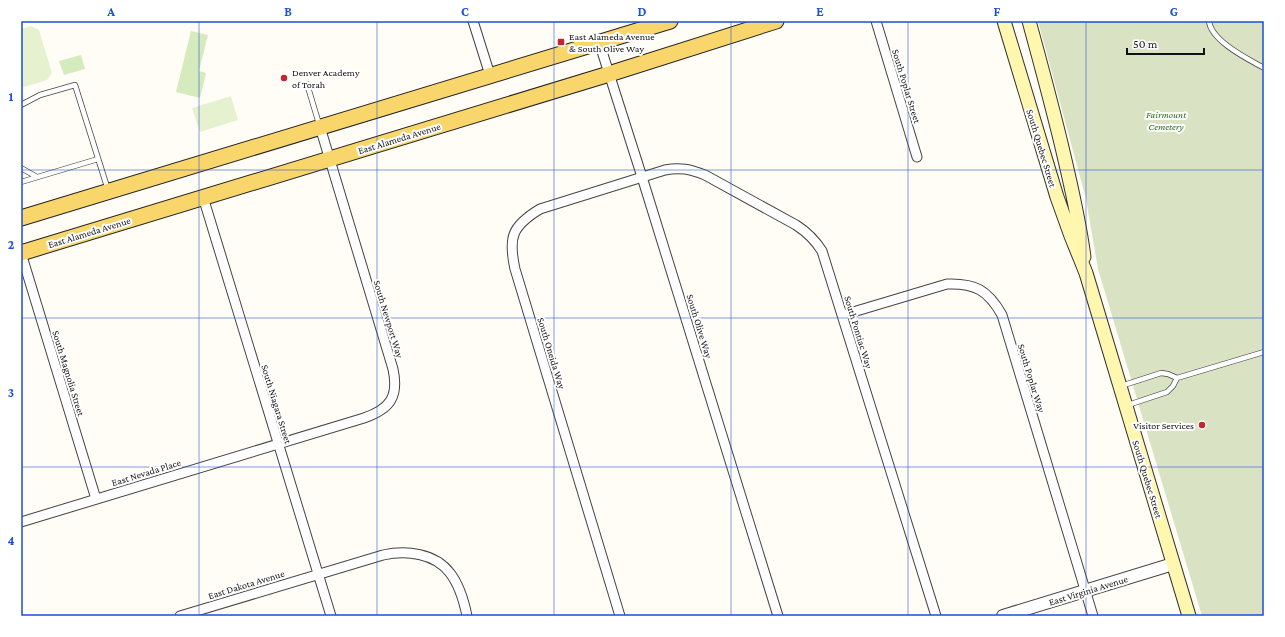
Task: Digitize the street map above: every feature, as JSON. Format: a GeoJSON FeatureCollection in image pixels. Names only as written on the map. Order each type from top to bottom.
{"type":"FeatureCollection","features":[{"type":"Feature","properties":{"kind":"main road"},"geometry":{"type":"LineString","coordinates":[[21,218],[670,21]]}},
{"type":"Feature","properties":{"kind":"main road","name":"East Alameda Avenue"},"geometry":{"type":"LineString","coordinates":[[21,253],[609,74],[776,21]]}},
{"type":"Feature","properties":{"kind":"main road","name":"South Quebec Street"},"geometry":{"type":"LineString","coordinates":[[1004,21],[1059,203],[1086,273],[1189,616]]}},
{"type":"Feature","properties":{"kind":"main road","name":"South Quebec Street"},"geometry":{"type":"LineString","coordinates":[[1029,21],[1043,69],[1074,195],[1081,232],[1086,273]]}},
{"type":"Feature","properties":{"kind":"street"},"geometry":{"type":"LineString","coordinates":[[473,21],[490,75]]}},
{"type":"Feature","properties":{"kind":"street","name":"South Poplar Street"},"geometry":{"type":"LineString","coordinates":[[876,21],[917,157]]}},
{"type":"Feature","properties":{"kind":"street","name":"South Olive Way"},"geometry":{"type":"LineString","coordinates":[[599,42],[778,616]]}},
{"type":"Feature","properties":{"kind":"street","name":"South Newport Way"},"geometry":{"type":"LineString","coordinates":[[278,444],[372,415],[388,404],[395,390],[393,369],[320,127]]}},
{"type":"Feature","properties":{"kind":"street","name":"South Pontiac Way"},"geometry":{"type":"LineString","coordinates":[[642,177],[675,168],[691,169],[796,225],[807,232],[816,242],[822,251],[843,315],[936,616]]}},
{"type":"Feature","properties":{"kind":"street","name":"South Oneida Way"},"geometry":{"type":"LineString","coordinates":[[620,616],[515,269],[511,245],[518,226],[526,217],[540,209],[642,177]]}},
{"type":"Feature","properties":{"kind":"street","name":"South Niagara Street"},"geometry":{"type":"LineString","coordinates":[[203,197],[331,616]]}},
{"type":"Feature","properties":{"kind":"street","name":"South Magnolia Street"},"geometry":{"type":"LineString","coordinates":[[21,253],[96,499]]}},
{"type":"Feature","properties":{"kind":"street","name":"South Poplar Way"},"geometry":{"type":"LineString","coordinates":[[843,315],[946,284],[971,286],[989,296],[996,304],[1002,315],[1093,616]]}},
{"type":"Feature","properties":{"kind":"street","name":"East Nevada Place"},"geometry":{"type":"LineString","coordinates":[[21,522],[278,444]]}},
{"type":"Feature","properties":{"kind":"street"},"geometry":{"type":"LineString","coordinates":[[318,574],[392,553],[411,552],[422,555],[450,572],[462,594],[467,616]]}},
{"type":"Feature","properties":{"kind":"street","name":"East Virginia Avenue"},"geometry":{"type":"LineString","coordinates":[[1003,616],[1173,564]]}},
{"type":"Feature","properties":{"kind":"street","name":"East Dakota Avenue"},"geometry":{"type":"LineString","coordinates":[[180,616],[192,614],[318,574]]}},
{"type":"Feature","properties":{"kind":"lane"},"geometry":{"type":"LineString","coordinates":[[1209,21],[1216,35],[1236,52],[1264,68]]}},
{"type":"Feature","properties":{"kind":"lane"},"geometry":{"type":"LineString","coordinates":[[307,84],[320,127]]}},
{"type":"Feature","properties":{"kind":"lane"},"geometry":{"type":"LineString","coordinates":[[21,106],[40,95],[75,85],[108,192]]}},
{"type":"Feature","properties":{"kind":"lane"},"geometry":{"type":"LineString","coordinates":[[21,182],[98,159]]}},
{"type":"Feature","properties":{"kind":"lane"},"geometry":{"type":"LineString","coordinates":[[21,168],[37,177]]}},
{"type":"Feature","properties":{"kind":"lane"},"geometry":{"type":"LineString","coordinates":[[1120,386],[1161,373],[1177,378],[1264,352]]}},
{"type":"Feature","properties":{"kind":"lane"},"geometry":{"type":"LineString","coordinates":[[1126,406],[1167,392],[1173,386],[1177,378]]}},
{"type":"Feature","properties":{"kind":"green space","name":"Fairmount Cemetery"},"geometry":{"type":"Polygon","coordinates":[[[1038,21],[1264,21],[1264,616],[1202,616],[1098,269],[1086,199],[1038,21]]]}},
{"type":"Feature","properties":{"kind":"green space"},"geometry":{"type":"Polygon","coordinates":[[[31,26],[39,30],[52,73],[47,80],[21,88],[21,29],[31,26]]]}},
{"type":"Feature","properties":{"kind":"green space"},"geometry":{"type":"Polygon","coordinates":[[[191,31],[208,35],[199,71],[206,73],[200,98],[176,92],[191,31]]]}},
{"type":"Feature","properties":{"kind":"green space"},"geometry":{"type":"Polygon","coordinates":[[[81,55],[85,69],[64,75],[59,61],[81,55]]]}},
{"type":"Feature","properties":{"kind":"green space"},"geometry":{"type":"Polygon","coordinates":[[[231,96],[238,120],[200,132],[192,108],[231,96]]]}},
{"type":"Feature","properties":{"kind":"place","name":"East Alameda Avenue & South Olive Way"},"geometry":{"type":"Point","coordinates":[561,42]}},
{"type":"Feature","properties":{"kind":"place","name":"Denver Academy of Torah"},"geometry":{"type":"Point","coordinates":[284,78]}},
{"type":"Feature","properties":{"kind":"place","name":"Visitor Services"},"geometry":{"type":"Point","coordinates":[1202,425]}}]}
